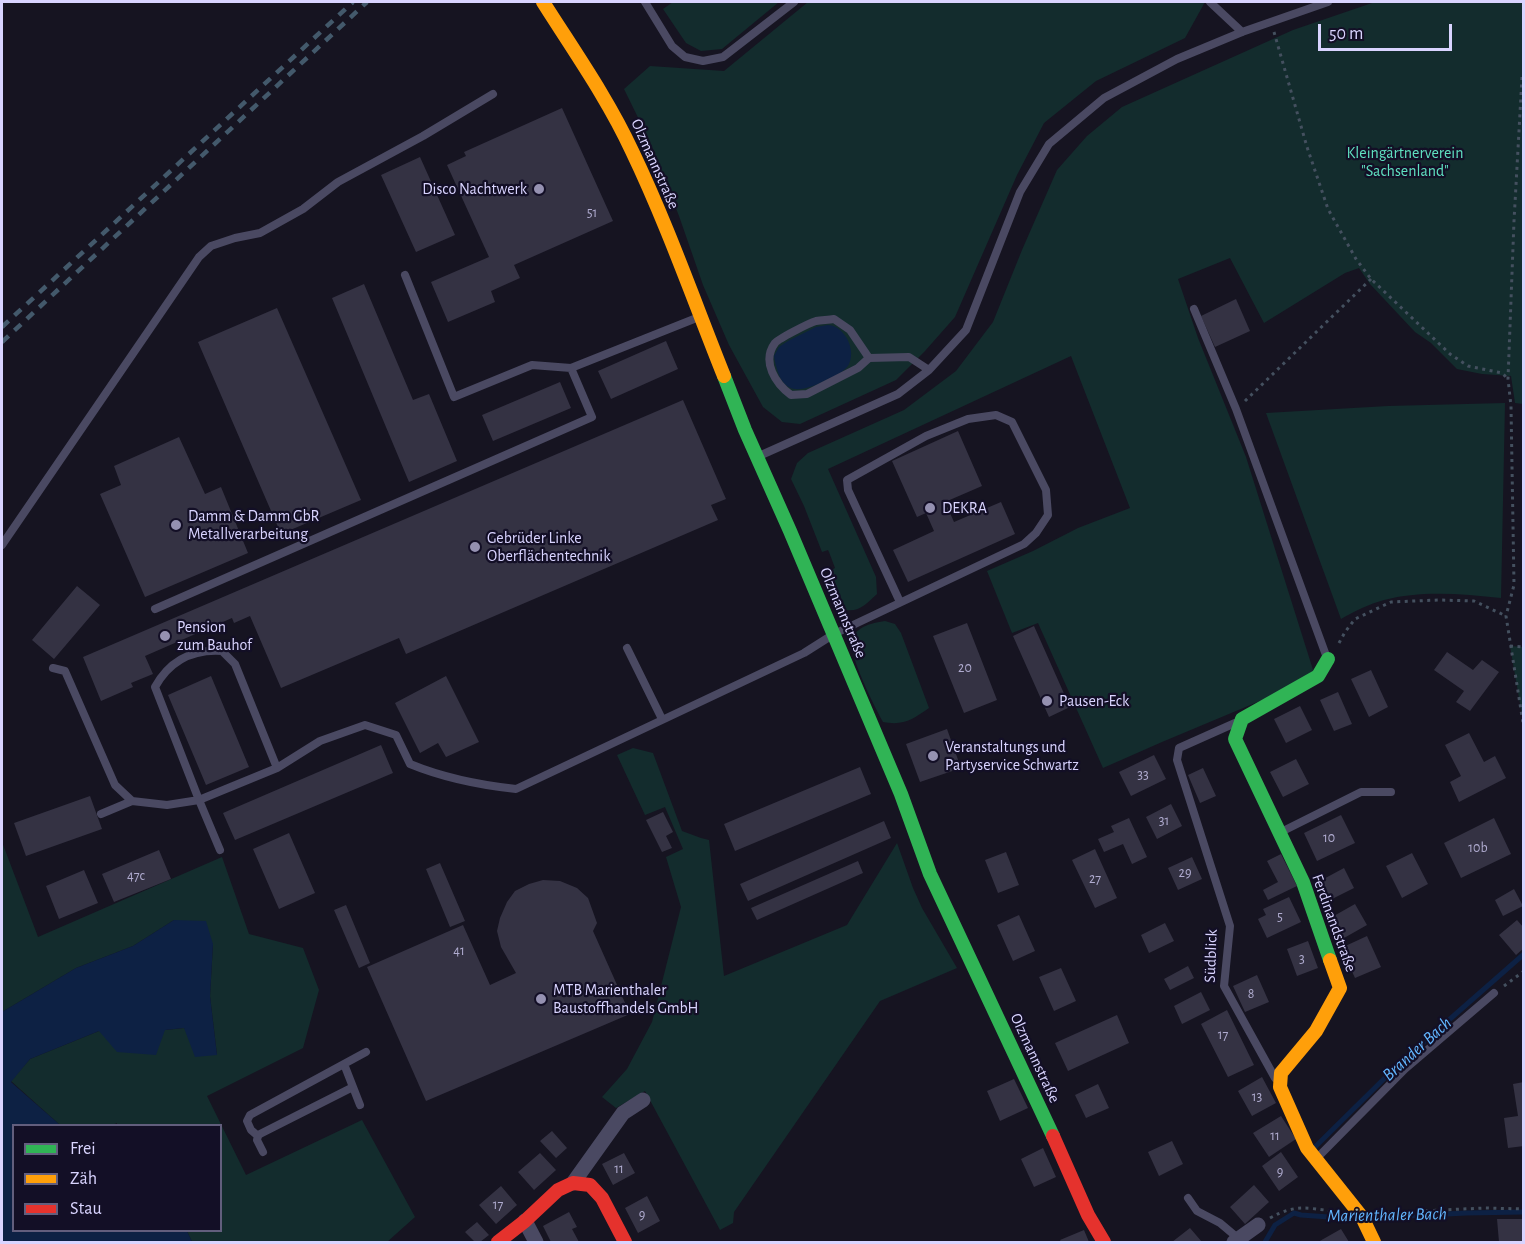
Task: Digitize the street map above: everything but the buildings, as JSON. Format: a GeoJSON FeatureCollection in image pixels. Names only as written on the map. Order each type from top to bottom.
{"type":"FeatureCollection","features":[{"type":"Feature","properties":{"kind":"main road","name":"Olzmannstraße"},"geometry":{"type":"LineString","coordinates":[[543,2],[619,125],[663,223],[758,457],[901,794],[938,891],[1088,1215],[1104,1242]]}},
{"type":"Feature","properties":{"kind":"main road"},"geometry":{"type":"LineString","coordinates":[[1242,719],[1318,676],[1328,659]]}},
{"type":"Feature","properties":{"kind":"main road","name":"Ferdinandstraße"},"geometry":{"type":"LineString","coordinates":[[1242,719],[1235,739],[1303,882],[1340,988],[1316,1031],[1281,1073],[1280,1087]]}},
{"type":"Feature","properties":{"kind":"main road"},"geometry":{"type":"LineString","coordinates":[[1280,1087],[1307,1148],[1362,1219],[1374,1242]]}},
{"type":"Feature","properties":{"kind":"main road"},"geometry":{"type":"LineString","coordinates":[[498,1242],[525,1221],[558,1190],[573,1183],[590,1185],[602,1198],[625,1242]]}},
{"type":"Feature","properties":{"kind":"street"},"geometry":{"type":"LineString","coordinates":[[573,1183],[623,1113],[643,1100]]}},
{"type":"Feature","properties":{"kind":"street"},"geometry":{"type":"LineString","coordinates":[[525,1221],[536,1242]]}},
{"type":"Feature","properties":{"kind":"street"},"geometry":{"type":"LineString","coordinates":[[1236,1241],[1258,1224]]}},
{"type":"Feature","properties":{"kind":"lane"},"geometry":{"type":"LineString","coordinates":[[645,2],[672,46],[685,57],[703,61],[723,57],[794,2]]}},
{"type":"Feature","properties":{"kind":"lane"},"geometry":{"type":"LineString","coordinates":[[1210,2],[1242,32]]}},
{"type":"Feature","properties":{"kind":"lane"},"geometry":{"type":"LineString","coordinates":[[758,457],[898,394],[929,370],[966,330],[1020,192],[1049,144],[1104,98],[1177,59],[1242,32],[1328,2]]}},
{"type":"Feature","properties":{"kind":"lane"},"geometry":{"type":"LineString","coordinates":[[2,545],[199,257],[211,246],[260,233],[303,209],[338,182],[423,136],[493,94]]}},
{"type":"Feature","properties":{"kind":"lane"},"geometry":{"type":"LineString","coordinates":[[405,275],[454,398],[532,365],[571,368],[700,316]]}},
{"type":"Feature","properties":{"kind":"lane"},"geometry":{"type":"LineString","coordinates":[[1194,309],[1236,409],[1328,659]]}},
{"type":"Feature","properties":{"kind":"lane"},"geometry":{"type":"LineString","coordinates":[[869,358],[850,330],[834,319],[813,322],[775,341],[769,363],[781,388],[791,395],[807,394],[858,368],[869,358],[909,357],[929,370]]}},
{"type":"Feature","properties":{"kind":"lane"},"geometry":{"type":"LineString","coordinates":[[156,609],[592,417],[571,368]]}},
{"type":"Feature","properties":{"kind":"lane"},"geometry":{"type":"LineString","coordinates":[[101,814],[132,801],[167,805],[199,800],[277,768],[320,741],[365,725],[396,735],[410,764],[433,773],[516,789],[804,653],[834,634],[1024,544],[1036,533],[1048,515],[1046,490],[1012,422],[996,415],[968,419],[926,436],[847,480],[848,490],[900,602]]}},
{"type":"Feature","properties":{"kind":"lane"},"geometry":{"type":"LineString","coordinates":[[627,648],[662,719]]}},
{"type":"Feature","properties":{"kind":"lane"},"geometry":{"type":"LineString","coordinates":[[220,850],[155,687],[161,676],[171,666],[185,658],[207,650],[222,651],[235,664],[277,768]]}},
{"type":"Feature","properties":{"kind":"lane"},"geometry":{"type":"LineString","coordinates":[[53,668],[65,671],[115,785],[132,801]]}},
{"type":"Feature","properties":{"kind":"lane","name":"Südblick"},"geometry":{"type":"LineString","coordinates":[[1242,719],[1179,748],[1177,760],[1230,926],[1224,986],[1280,1087]]}},
{"type":"Feature","properties":{"kind":"lane"},"geometry":{"type":"LineString","coordinates":[[1279,833],[1361,792],[1391,792]]}},
{"type":"Feature","properties":{"kind":"lane"},"geometry":{"type":"LineString","coordinates":[[1316,1159],[1405,1069],[1494,993]]}},
{"type":"Feature","properties":{"kind":"lane"},"geometry":{"type":"LineString","coordinates":[[258,1136],[251,1130],[247,1121],[250,1115],[366,1052]]}},
{"type":"Feature","properties":{"kind":"lane"},"geometry":{"type":"LineString","coordinates":[[344,1064],[360,1106]]}},
{"type":"Feature","properties":{"kind":"lane"},"geometry":{"type":"LineString","coordinates":[[258,1136],[353,1087]]}},
{"type":"Feature","properties":{"kind":"lane"},"geometry":{"type":"LineString","coordinates":[[258,1136],[257,1140],[263,1152]]}},
{"type":"Feature","properties":{"kind":"lane"},"geometry":{"type":"LineString","coordinates":[[1188,1198],[1197,1211],[1220,1223],[1236,1241]]}},
{"type":"Feature","properties":{"kind":"path"},"geometry":{"type":"LineString","coordinates":[[1271,22],[1306,147],[1328,210],[1356,259],[1371,279],[1450,354],[1468,366],[1502,373],[1508,379]]}},
{"type":"Feature","properties":{"kind":"path"},"geometry":{"type":"LineString","coordinates":[[1522,77],[1508,379],[1511,406],[1514,585],[1506,616],[1524,729]]}},
{"type":"Feature","properties":{"kind":"path"},"geometry":{"type":"LineString","coordinates":[[1236,409],[1371,279]]}},
{"type":"Feature","properties":{"kind":"path"},"geometry":{"type":"LineString","coordinates":[[1328,659],[1355,619],[1390,602],[1474,601],[1506,616]]}},
{"type":"Feature","properties":{"kind":"path"},"geometry":{"type":"LineString","coordinates":[[1510,646],[1524,647]]}},
{"type":"Feature","properties":{"kind":"path"},"geometry":{"type":"LineString","coordinates":[[1494,993],[1524,971]]}},
{"type":"Feature","properties":{"kind":"path"},"geometry":{"type":"LineString","coordinates":[[1258,1224],[1281,1211],[1296,1207],[1362,1219],[1484,1208],[1524,1209]]}},
{"type":"Feature","properties":{"kind":"green space"},"geometry":{"type":"Polygon","coordinates":[[[673,2],[779,2],[722,49],[701,51],[686,43],[663,9],[673,2]]]}},
{"type":"Feature","properties":{"kind":"green space"},"geometry":{"type":"Polygon","coordinates":[[[808,2],[1205,2],[1185,38],[1096,81],[1044,123],[1017,175],[955,317],[925,351],[896,380],[800,424],[782,422],[763,407],[729,345],[703,285],[650,142],[624,89],[650,66],[724,71],[808,2]]]}},
{"type":"Feature","properties":{"kind":"green space","name":"Kleingärtnerverein \"Sachsenland\""},"geometry":{"type":"Polygon","coordinates":[[[1375,2],[1523,2],[1523,404],[1515,403],[1511,376],[1457,369],[1431,343],[1415,332],[1370,284],[1359,268],[1345,273],[1264,323],[1230,258],[1178,279],[1198,338],[1246,457],[1314,673],[1267,698],[1103,768],[1038,623],[1012,633],[987,571],[1078,528],[1130,508],[1071,356],[828,469],[876,577],[877,594],[859,608],[846,610],[830,571],[835,568],[829,552],[828,550],[822,552],[791,479],[797,463],[808,453],[904,410],[956,371],[993,322],[1057,170],[1087,136],[1122,107],[1293,30],[1375,2]]]}},
{"type":"Feature","properties":{"kind":"green space"},"geometry":{"type":"Polygon","coordinates":[[[1505,403],[1501,598],[1457,594],[1413,595],[1378,602],[1341,619],[1266,413],[1388,406],[1505,403]]]}},
{"type":"Feature","properties":{"kind":"green space"},"geometry":{"type":"Polygon","coordinates":[[[885,621],[895,624],[901,633],[929,708],[913,718],[897,723],[883,722],[863,681],[850,639],[862,628],[885,621]]]}},
{"type":"Feature","properties":{"kind":"green space"},"geometry":{"type":"Polygon","coordinates":[[[1510,646],[1523,647],[1523,721],[1510,646]]]}},
{"type":"Feature","properties":{"kind":"green space"},"geometry":{"type":"Polygon","coordinates":[[[633,748],[653,753],[682,831],[709,840],[724,976],[847,925],[897,843],[922,908],[957,968],[880,1001],[734,1212],[733,1223],[720,1230],[645,1091],[616,1108],[602,1097],[627,1069],[652,1022],[681,907],[666,857],[683,849],[665,807],[645,815],[617,755],[633,748]]]}},
{"type":"Feature","properties":{"kind":"green space"},"geometry":{"type":"Polygon","coordinates":[[[2,842],[38,937],[222,857],[249,934],[303,948],[319,990],[303,1048],[207,1096],[221,1124],[59,1124],[11,1081],[30,1059],[99,1031],[184,1028],[217,1055],[210,996],[213,944],[174,920],[133,946],[76,968],[2,1012],[2,842]]]}},
{"type":"Feature","properties":{"kind":"green space"},"geometry":{"type":"Polygon","coordinates":[[[362,1120],[415,1217],[387,1242],[192,1242],[187,1232],[222,1232],[222,1126],[246,1175],[362,1120]]]}},
{"type":"Feature","properties":{"kind":"water"},"geometry":{"type":"Polygon","coordinates":[[[828,325],[838,329],[848,340],[851,354],[849,364],[839,373],[815,385],[798,389],[791,388],[780,378],[777,368],[774,356],[779,347],[816,327],[828,325]]]}},
{"type":"Feature","properties":{"kind":"water"},"geometry":{"type":"Polygon","coordinates":[[[174,920],[206,921],[213,944],[210,996],[217,1055],[195,1057],[184,1028],[165,1030],[156,1055],[117,1052],[99,1031],[30,1059],[11,1082],[59,1124],[12,1124],[12,1232],[187,1232],[192,1242],[2,1242],[2,1012],[76,968],[133,946],[174,920]]]}},
{"type":"Feature","properties":{"kind":"waterway","name":"Brander Bach"},"geometry":{"type":"LineString","coordinates":[[1314,1148],[1400,1063],[1524,954]]}},
{"type":"Feature","properties":{"kind":"waterway","name":"Marienthaler Bach"},"geometry":{"type":"LineString","coordinates":[[1369,1218],[1524,1212]]}},
{"type":"Feature","properties":{"kind":"waterway","name":"Marienthaler Bach"},"geometry":{"type":"LineString","coordinates":[[1265,1242],[1275,1225],[1294,1213],[1357,1219]]}},
{"type":"Feature","properties":{"kind":"railway"},"geometry":{"type":"LineString","coordinates":[[2,327],[353,2]]}},
{"type":"Feature","properties":{"kind":"railway"},"geometry":{"type":"LineString","coordinates":[[2,342],[367,2]]}},
{"type":"Feature","properties":{"kind":"traffic: fast"},"geometry":{"type":"LineString","coordinates":[[724,376],[901,794],[930,874],[1053,1136]]}},
{"type":"Feature","properties":{"kind":"traffic: fast"},"geometry":{"type":"LineString","coordinates":[[1328,659],[1318,676],[1242,719],[1235,739],[1303,882],[1330,960]]}},
{"type":"Feature","properties":{"kind":"traffic: slow"},"geometry":{"type":"LineString","coordinates":[[543,2],[623,132],[669,234],[724,376]]}},
{"type":"Feature","properties":{"kind":"traffic: slow"},"geometry":{"type":"LineString","coordinates":[[1330,960],[1340,988],[1316,1031],[1281,1073],[1280,1087],[1307,1148],[1362,1217],[1374,1242]]}},
{"type":"Feature","properties":{"kind":"traffic: jam"},"geometry":{"type":"LineString","coordinates":[[1053,1136],[1088,1215],[1104,1242]]}},
{"type":"Feature","properties":{"kind":"traffic: jam"},"geometry":{"type":"LineString","coordinates":[[498,1242],[525,1221],[558,1190],[573,1183],[590,1185],[602,1198],[625,1242]]}},
{"type":"Feature","properties":{"kind":"place","name":"Disco Nachtwerk"},"geometry":{"type":"Point","coordinates":[539,189]}},
{"type":"Feature","properties":{"kind":"place","name":"DEKRA"},"geometry":{"type":"Point","coordinates":[930,508]}},
{"type":"Feature","properties":{"kind":"place","name":"Damm & Damm GbR Metallverarbeitung"},"geometry":{"type":"Point","coordinates":[176,525]}},
{"type":"Feature","properties":{"kind":"place","name":"Gebrüder Linke Oberflächentechnik"},"geometry":{"type":"Point","coordinates":[475,547]}},
{"type":"Feature","properties":{"kind":"place","name":"Pension zum Bauhof"},"geometry":{"type":"Point","coordinates":[165,636]}},
{"type":"Feature","properties":{"kind":"place","name":"Pausen-Eck"},"geometry":{"type":"Point","coordinates":[1047,701]}},
{"type":"Feature","properties":{"kind":"place","name":"Veranstaltungs und Partyservice Schwartz"},"geometry":{"type":"Point","coordinates":[933,756]}},
{"type":"Feature","properties":{"kind":"place","name":"MTB Marienthaler Baustoffhandels GmbH"},"geometry":{"type":"Point","coordinates":[541,999]}}]}
